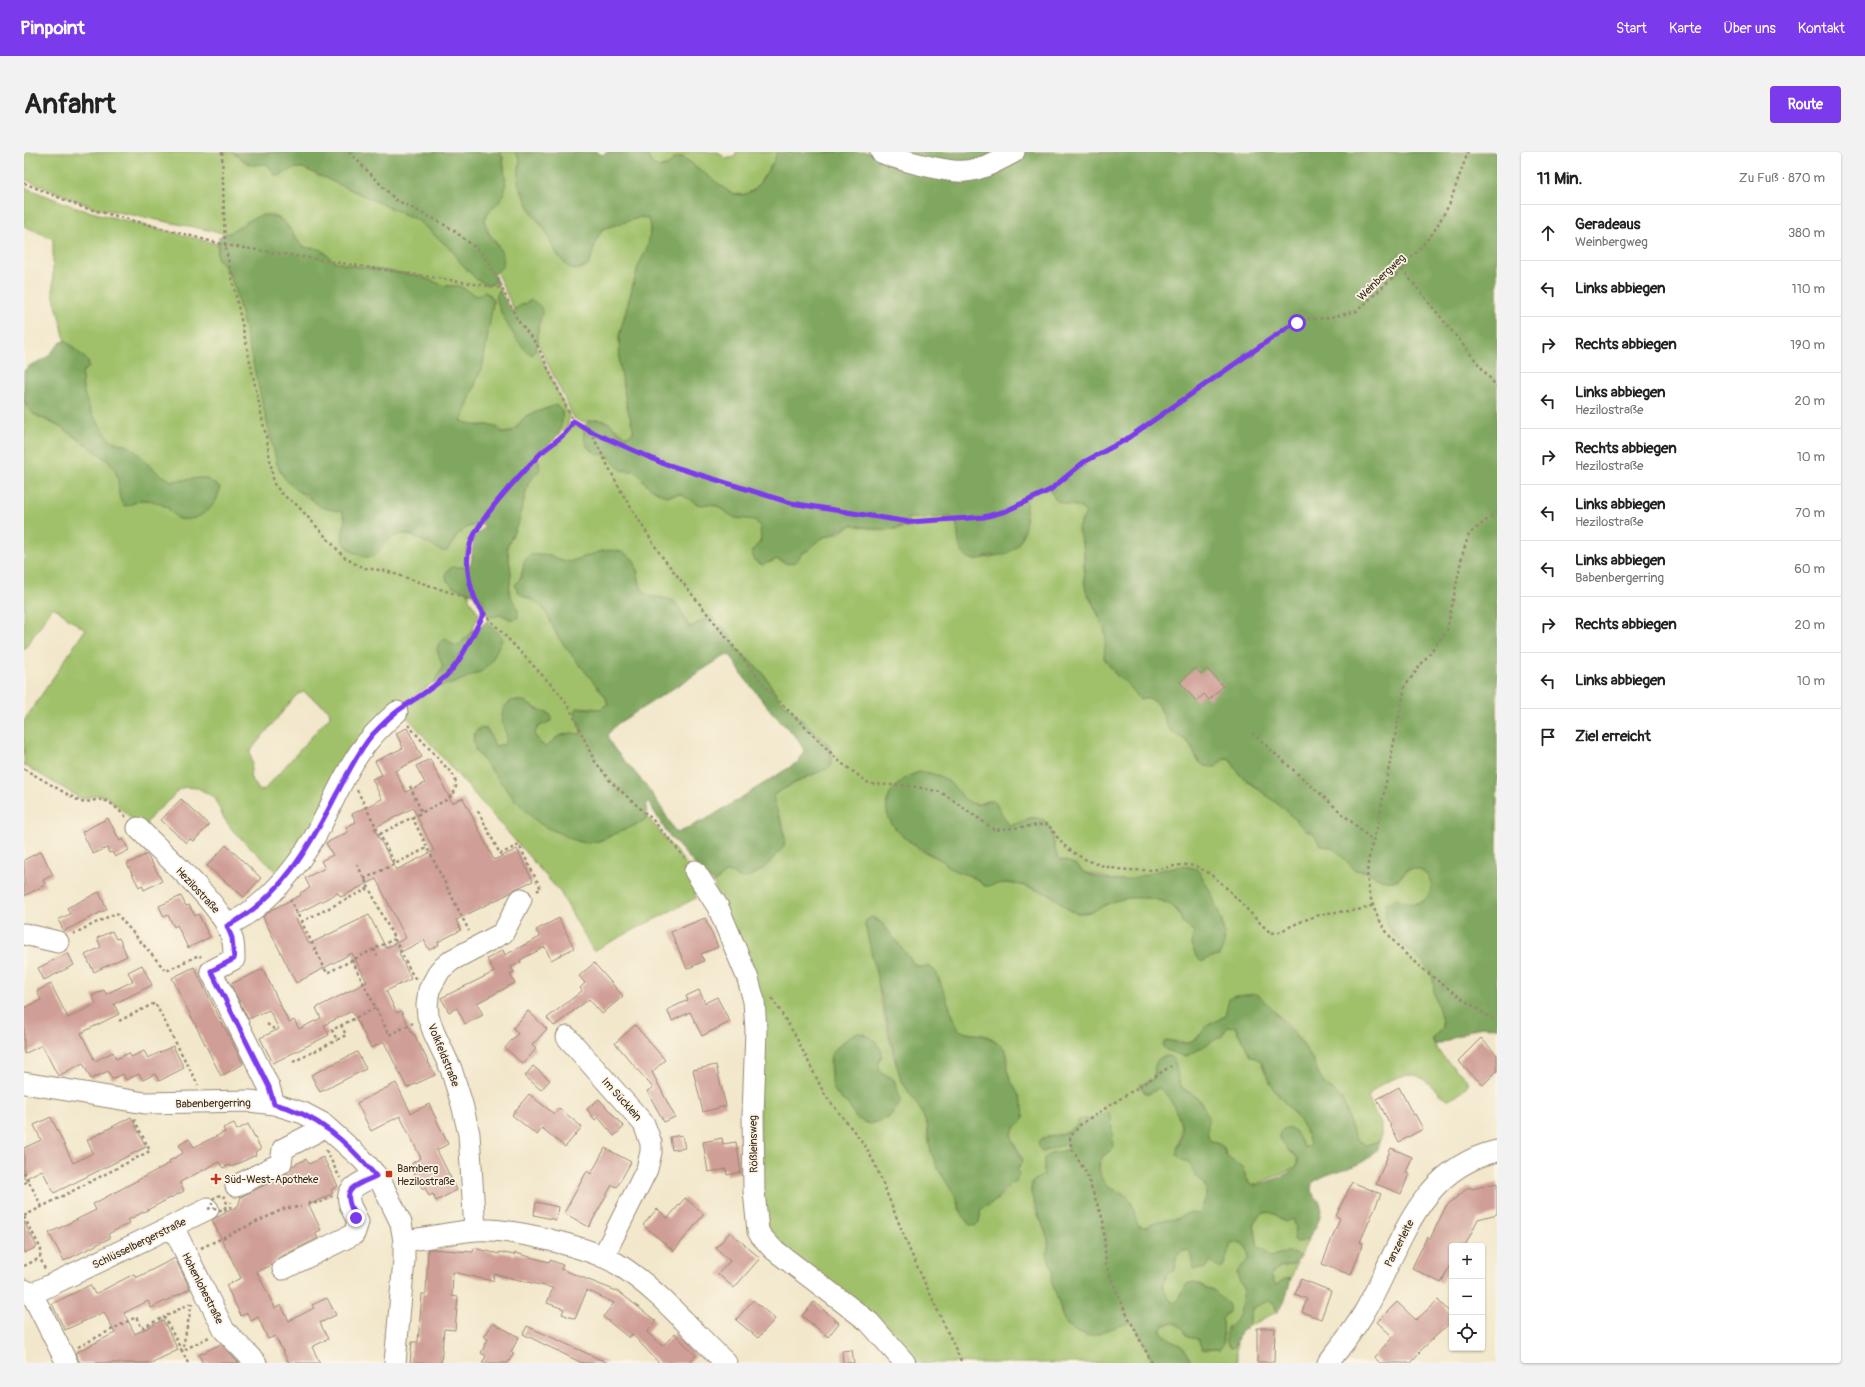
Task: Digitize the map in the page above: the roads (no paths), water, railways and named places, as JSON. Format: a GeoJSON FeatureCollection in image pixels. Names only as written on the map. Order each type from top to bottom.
{"type":"FeatureCollection","features":[{"type":"Feature","properties":{"kind":"street"},"geometry":{"type":"LineString","coordinates":[[880,152],[939,169],[965,171],[991,164],[1014,152]]}},
{"type":"Feature","properties":{"kind":"street"},"geometry":{"type":"LineString","coordinates":[[230,932],[244,917],[263,902],[282,882],[314,838],[348,772],[372,736],[397,712]]}},
{"type":"Feature","properties":{"kind":"street","name":"Hezilostraße"},"geometry":{"type":"LineString","coordinates":[[138,828],[216,907],[230,932],[234,959],[211,971],[269,1087],[274,1104]]}},
{"type":"Feature","properties":{"kind":"street","name":"Rößleinsweg"},"geometry":{"type":"LineString","coordinates":[[695,871],[718,907],[748,979],[754,1001],[756,1030],[753,1114],[754,1191],[758,1230],[761,1236],[773,1249],[869,1322],[905,1363]]}},
{"type":"Feature","properties":{"kind":"street","name":"Volkfeldstraße"},"geometry":{"type":"LineString","coordinates":[[475,1230],[471,1156],[462,1104],[451,1069],[434,1033],[428,1016],[427,1005],[429,990],[440,970],[452,960],[503,933],[521,899]]}},
{"type":"Feature","properties":{"kind":"street"},"geometry":{"type":"LineString","coordinates":[[24,934],[58,942]]}},
{"type":"Feature","properties":{"kind":"street","name":"Im Sücklein"},"geometry":{"type":"LineString","coordinates":[[567,1037],[644,1124],[651,1143],[651,1152],[647,1169],[603,1257]]}},
{"type":"Feature","properties":{"kind":"street","name":"Babenbergerring"},"geometry":{"type":"LineString","coordinates":[[24,1082],[130,1101],[159,1104],[249,1101],[274,1104],[303,1113],[319,1128],[357,1154],[376,1176],[394,1207],[401,1223],[404,1241],[395,1363]]}},
{"type":"Feature","properties":{"kind":"street"},"geometry":{"type":"LineString","coordinates":[[236,1186],[281,1163],[283,1149],[319,1128]]}},
{"type":"Feature","properties":{"kind":"street","name":"Panzerleite"},"geometry":{"type":"LineString","coordinates":[[1328,1363],[1365,1312],[1419,1205],[1436,1184],[1453,1170],[1472,1160],[1497,1151]]}},
{"type":"Feature","properties":{"kind":"street"},"geometry":{"type":"LineString","coordinates":[[283,1269],[354,1234],[358,1222],[348,1201],[349,1192],[354,1187],[376,1176]]}},
{"type":"Feature","properties":{"kind":"street","name":"Schlüsselbergerstraße"},"geometry":{"type":"LineString","coordinates":[[28,1292],[173,1227],[210,1207]]}},
{"type":"Feature","properties":{"kind":"street","name":"Hohenlohestraße"},"geometry":{"type":"LineString","coordinates":[[173,1227],[186,1255],[199,1299],[224,1330],[256,1363]]}},
{"type":"Feature","properties":{"kind":"street"},"geometry":{"type":"LineString","coordinates":[[404,1241],[475,1230],[489,1230],[531,1235],[603,1257],[618,1264],[635,1277],[664,1302],[726,1363]]}},
{"type":"Feature","properties":{"kind":"street"},"geometry":{"type":"LineString","coordinates":[[28,1292],[65,1359]]}},
{"type":"Feature","properties":{"kind":"place","name":"Bamberg Hezilostraße"},"geometry":{"type":"Point","coordinates":[389,1174]}},
{"type":"Feature","properties":{"kind":"place","name":"Süd-West-Apotheke"},"geometry":{"type":"Point","coordinates":[216,1179]}}]}
